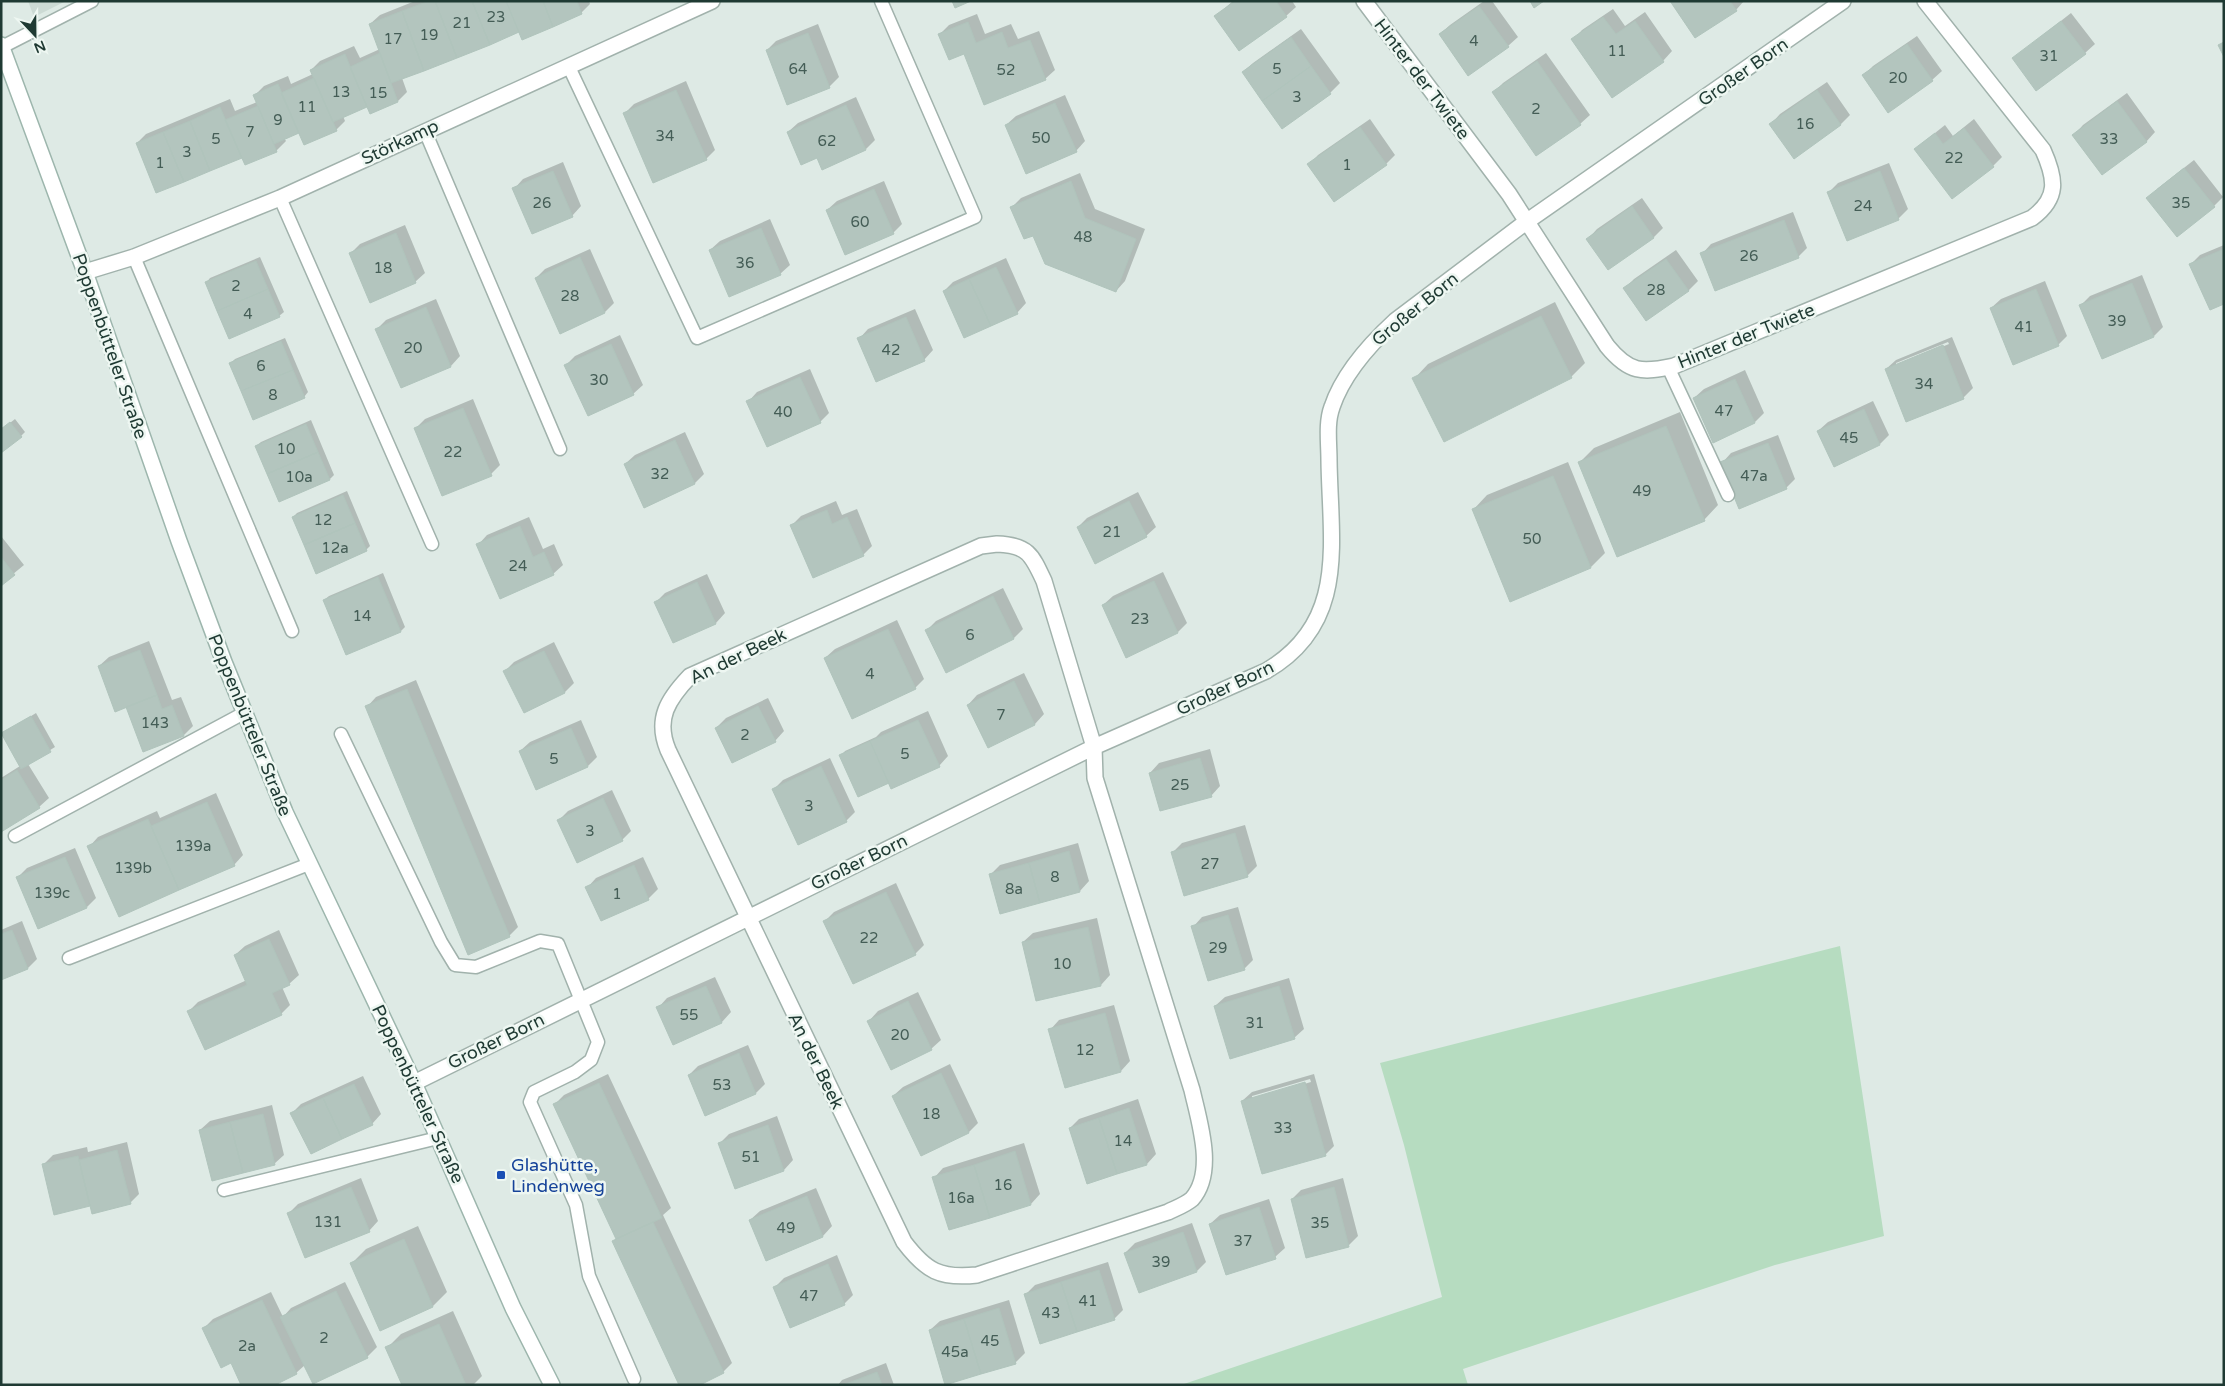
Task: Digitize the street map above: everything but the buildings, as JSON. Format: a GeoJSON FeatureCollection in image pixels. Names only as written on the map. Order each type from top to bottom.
{"type":"FeatureCollection","features":[{"type":"Feature","properties":{"kind":"street","name":"Störkamp"},"geometry":{"type":"LineString","coordinates":[[85,272],[134,257],[280,198],[712,1]]}},
{"type":"Feature","properties":{"kind":"street","name":"Hinter der Twiete"},"geometry":{"type":"LineString","coordinates":[[1364,1],[1509,194],[1607,346],[1619,361],[1634,370],[1653,371],[1668,367],[2032,218],[2045,209],[2050,198],[2053,183],[2049,164],[2043,150],[1925,1]]}},
{"type":"Feature","properties":{"kind":"street","name":"Großer Born"},"geometry":{"type":"LineString","coordinates":[[414,1083],[1094,747],[1266,672],[1281,662],[1309,635],[1317,623],[1328,595],[1331,560],[1329,430],[1331,408],[1336,396],[1359,358],[1375,339],[1395,321],[1526,222],[1843,1]]}},
{"type":"Feature","properties":{"kind":"street","name":"Poppenbütteler Straße"},"geometry":{"type":"LineString","coordinates":[[2,46],[85,272],[172,522],[244,713],[285,812],[414,1083],[513,1308],[552,1385]]}},
{"type":"Feature","properties":{"kind":"street","name":"An der Beek"},"geometry":{"type":"LineString","coordinates":[[1012,544],[1022,548],[1033,557],[1044,581],[1094,747],[1095,778],[1192,1090],[1200,1129],[1204,1165],[1203,1179],[1198,1191],[1180,1207],[977,1275],[952,1277],[925,1267],[904,1242],[747,918],[664,741],[662,729],[664,714],[676,690],[690,676],[981,546],[1012,544]]}},
{"type":"Feature","properties":{"kind":"lane"},"geometry":{"type":"LineString","coordinates":[[2,46],[92,1]]}},
{"type":"Feature","properties":{"kind":"lane"},"geometry":{"type":"LineString","coordinates":[[570,67],[698,338],[975,216],[881,1]]}},
{"type":"Feature","properties":{"kind":"lane"},"geometry":{"type":"LineString","coordinates":[[425,131],[560,449]]}},
{"type":"Feature","properties":{"kind":"lane"},"geometry":{"type":"LineString","coordinates":[[280,198],[432,544]]}},
{"type":"Feature","properties":{"kind":"lane"},"geometry":{"type":"LineString","coordinates":[[134,257],[292,631]]}},
{"type":"Feature","properties":{"kind":"lane"},"geometry":{"type":"LineString","coordinates":[[1668,367],[1728,495]]}},
{"type":"Feature","properties":{"kind":"lane"},"geometry":{"type":"LineString","coordinates":[[15,836],[244,713]]}},
{"type":"Feature","properties":{"kind":"lane"},"geometry":{"type":"LineString","coordinates":[[342,734],[437,933],[455,965],[476,967],[540,942],[558,944],[598,1042],[591,1060],[575,1072],[534,1092],[530,1102],[576,1205],[589,1276],[634,1379]]}},
{"type":"Feature","properties":{"kind":"lane"},"geometry":{"type":"LineString","coordinates":[[68,958],[309,864]]}},
{"type":"Feature","properties":{"kind":"lane"},"geometry":{"type":"LineString","coordinates":[[224,1190],[438,1138]]}},
{"type":"Feature","properties":{"kind":"shaded area"},"geometry":{"type":"Polygon","coordinates":[[[28,1],[66,1],[34,17],[28,1]]]}},
{"type":"Feature","properties":{"kind":"green space"},"geometry":{"type":"Polygon","coordinates":[[[1840,946],[1884,1236],[1775,1265],[1463,1369],[1468,1385],[1181,1385],[1442,1297],[1404,1145],[1380,1063],[1840,946]]]}},
{"type":"Feature","properties":{"kind":"place","name":"Glashütte, Lindenweg"},"geometry":{"type":"Point","coordinates":[501,1175]}}]}
